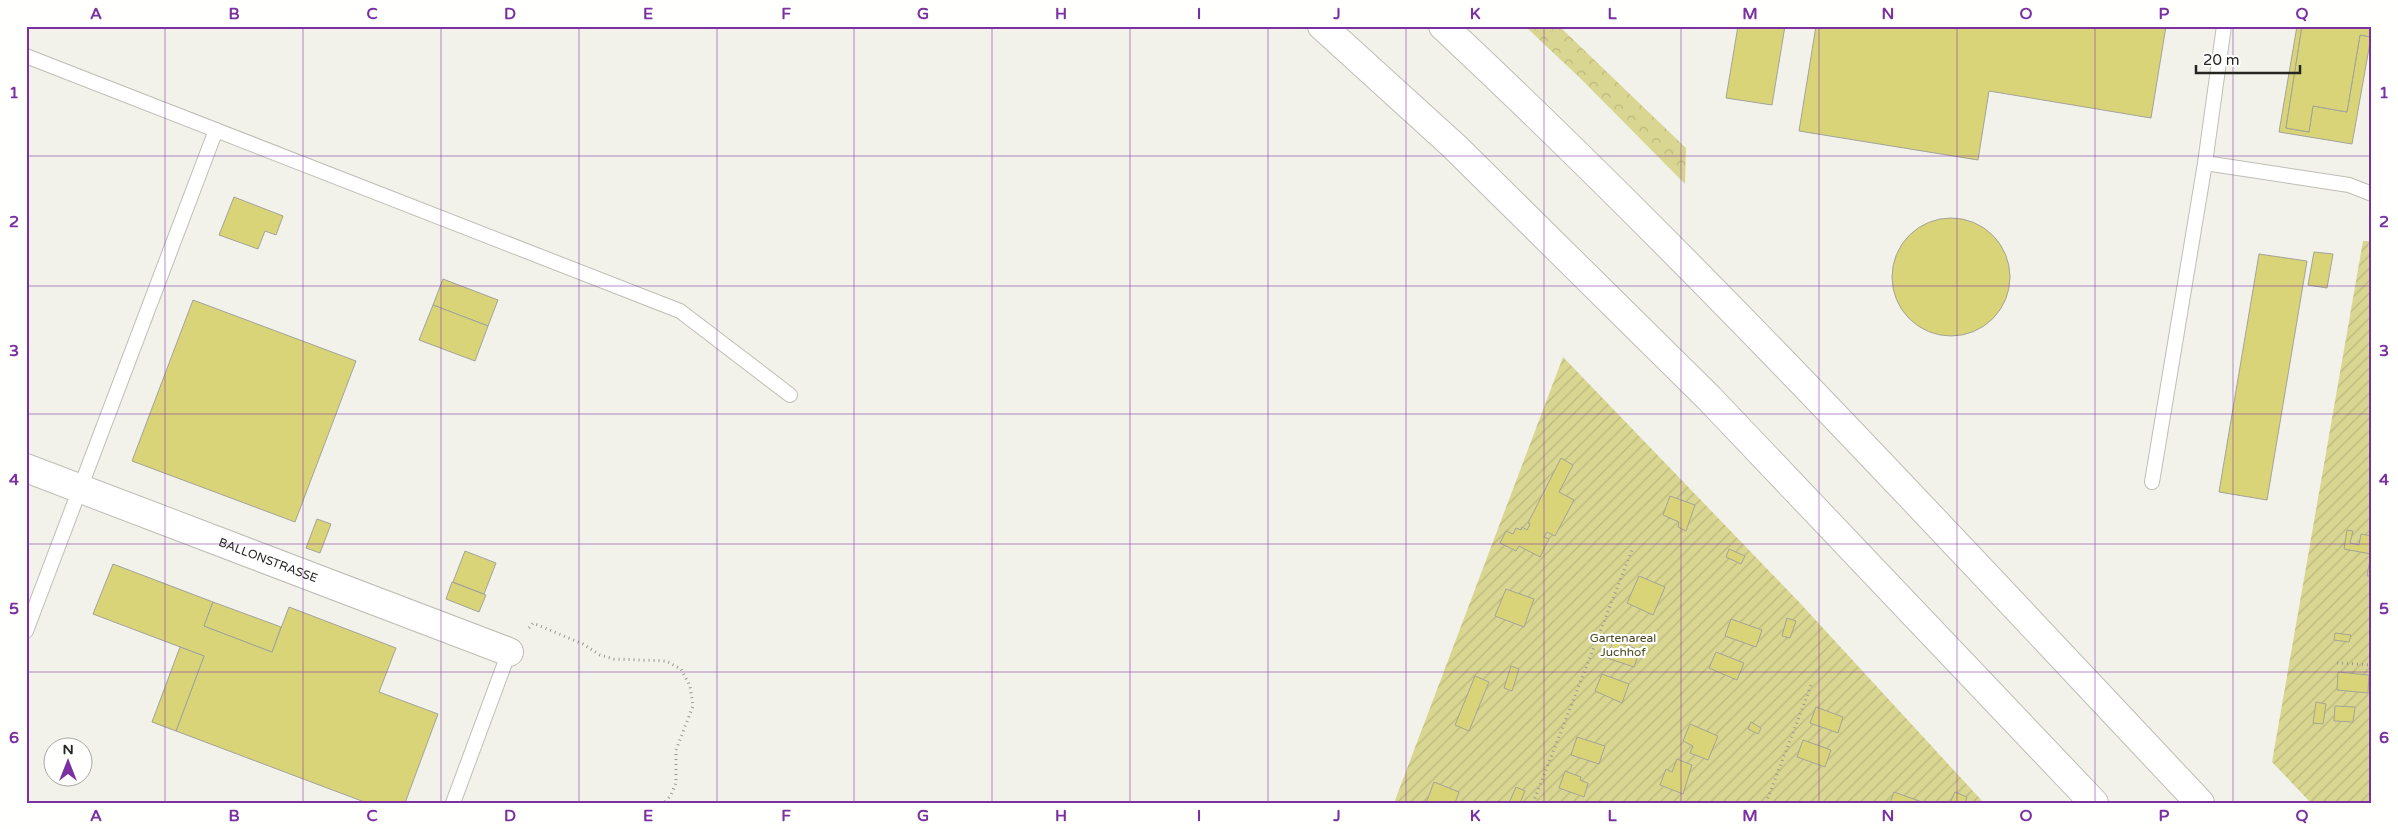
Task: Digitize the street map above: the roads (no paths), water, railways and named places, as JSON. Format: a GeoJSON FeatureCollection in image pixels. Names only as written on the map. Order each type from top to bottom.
{"type":"FeatureCollection","features":[{"type":"Feature","properties":{"kind":"main road"},"geometry":{"type":"LineString","coordinates":[[1322,26],[1455,147],[1709,398],[2094,803]]}},
{"type":"Feature","properties":{"kind":"main road"},"geometry":{"type":"LineString","coordinates":[[1443,26],[1561,137],[1788,370],[2200,803]]}},
{"type":"Feature","properties":{"kind":"main road","name":"BALLONSTRASSE"},"geometry":{"type":"LineString","coordinates":[[26,468],[509,652]]}},
{"type":"Feature","properties":{"kind":"lane"},"geometry":{"type":"LineString","coordinates":[[2152,482],[2205,163],[2224,26]]}},
{"type":"Feature","properties":{"kind":"lane"},"geometry":{"type":"LineString","coordinates":[[26,56],[680,311],[790,395]]}},
{"type":"Feature","properties":{"kind":"lane"},"geometry":{"type":"LineString","coordinates":[[26,630],[216,130]]}},
{"type":"Feature","properties":{"kind":"lane"},"geometry":{"type":"LineString","coordinates":[[2205,163],[2349,185],[2372,194]]}},
{"type":"Feature","properties":{"kind":"lane"},"geometry":{"type":"LineString","coordinates":[[453,803],[509,652]]}},
{"type":"Feature","properties":{"kind":"park label","name":"Gartenareal Juchhof"},"geometry":{"type":"Point","coordinates":[1623,645]}}]}
